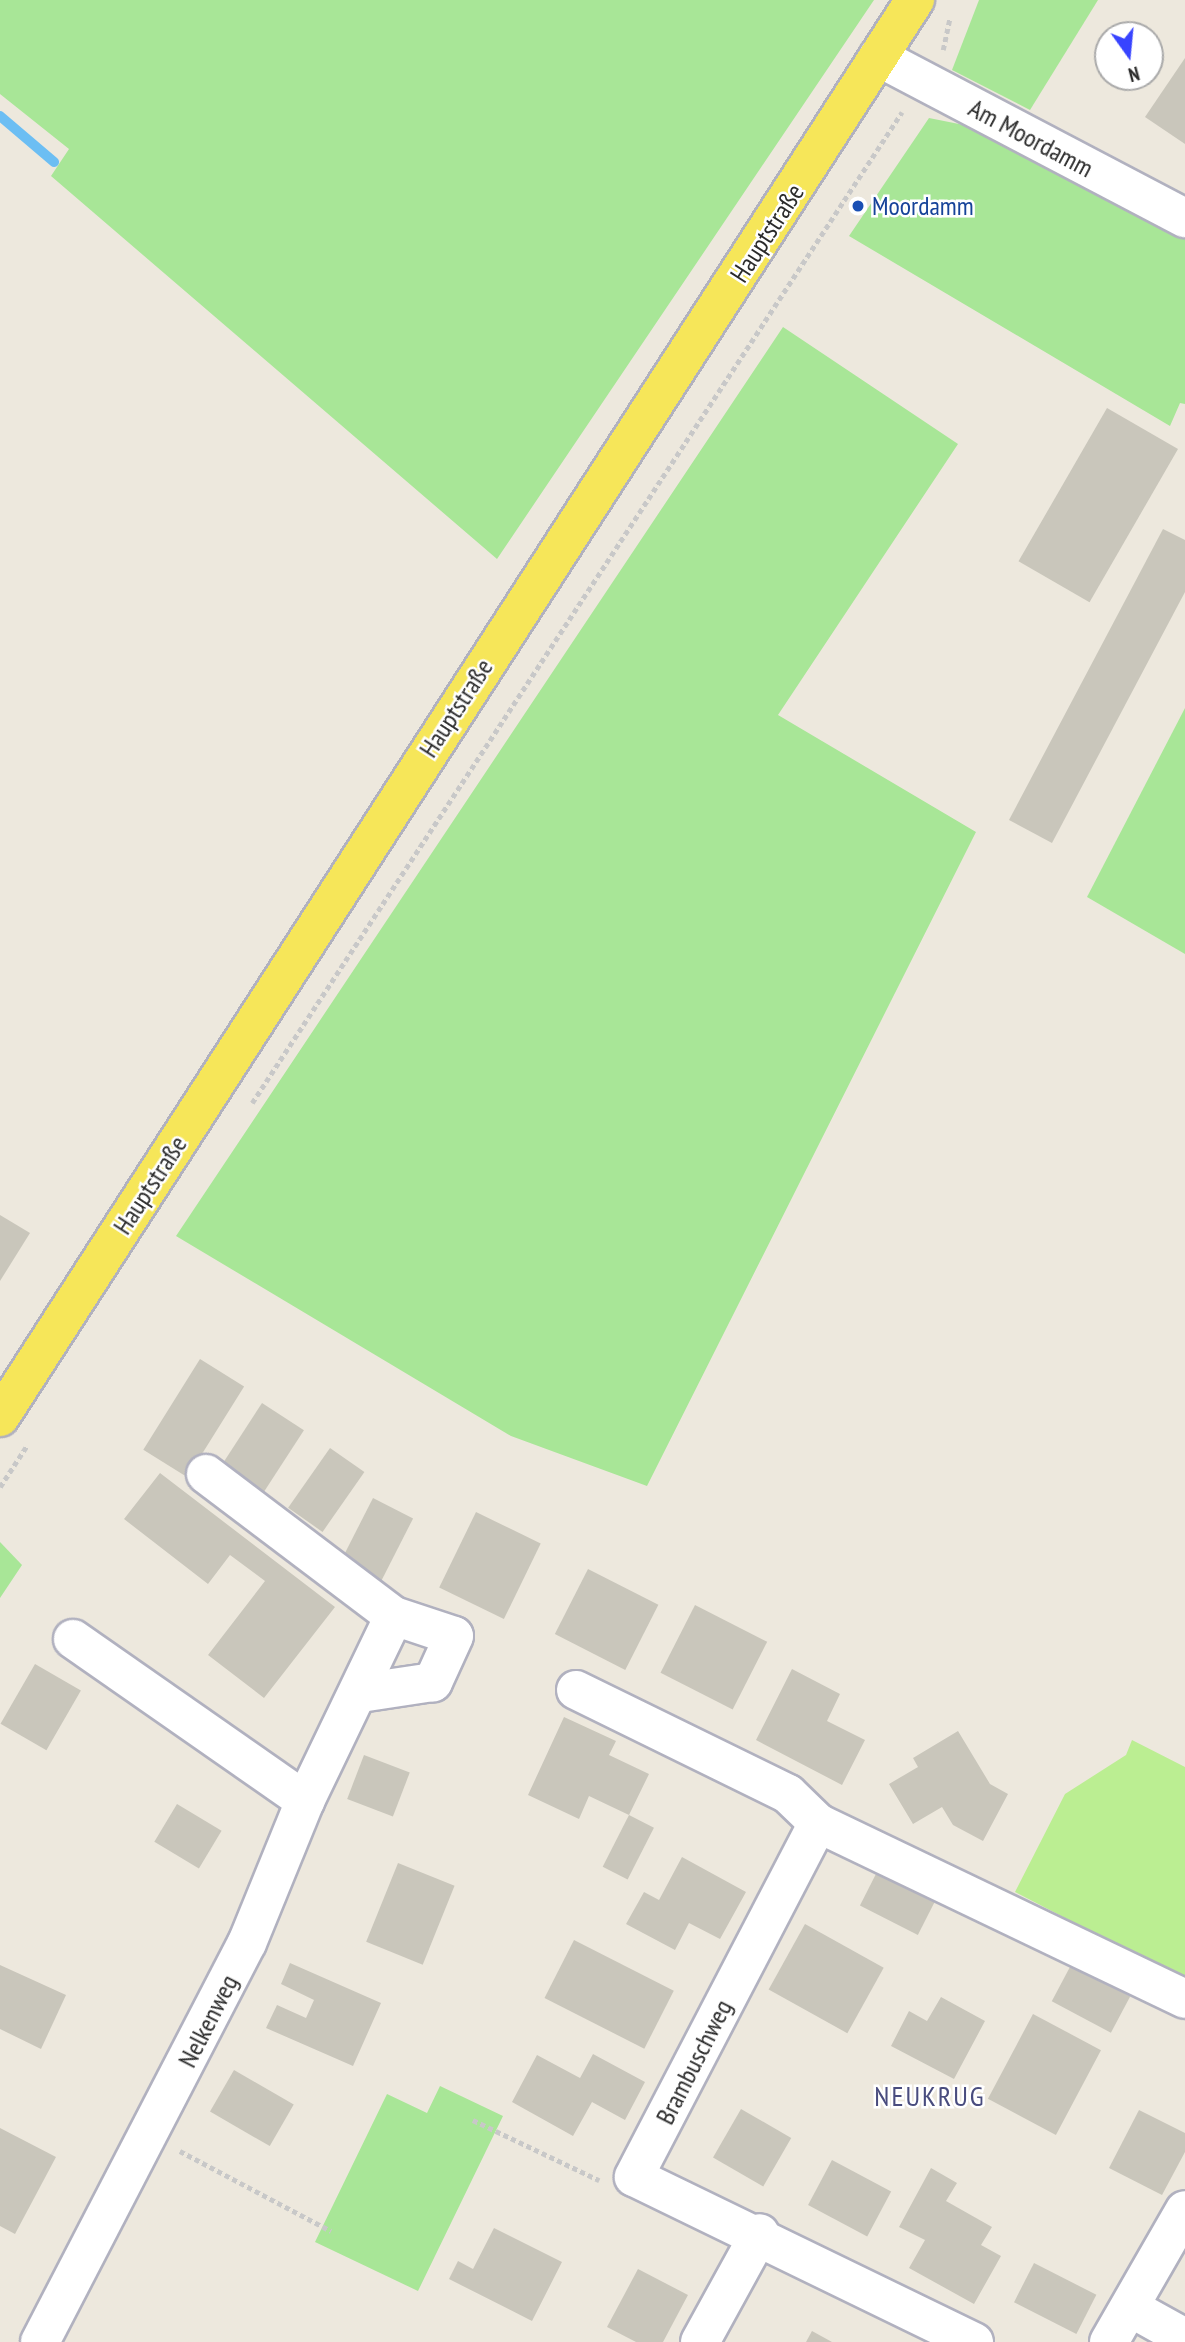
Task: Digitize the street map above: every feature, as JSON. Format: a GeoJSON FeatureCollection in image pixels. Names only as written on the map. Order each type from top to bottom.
{"type":"FeatureCollection","features":[{"type":"Feature","properties":{"kind":"main road","name":"Hauptstraße"},"geometry":{"type":"LineString","coordinates":[[0,1417],[915,0]]}},
{"type":"Feature","properties":{"kind":"street","name":"Am Moordamm"},"geometry":{"type":"LineString","coordinates":[[878,57],[1185,218]]}},
{"type":"Feature","properties":{"kind":"street"},"geometry":{"type":"LineString","coordinates":[[205,1474],[394,1616],[454,1636],[433,1682],[359,1693]]}},
{"type":"Feature","properties":{"kind":"street","name":"Nelkenweg"},"geometry":{"type":"LineString","coordinates":[[40,2342],[151,2135],[247,1943],[305,1801],[394,1616]]}},
{"type":"Feature","properties":{"kind":"street"},"geometry":{"type":"LineString","coordinates":[[74,1639],[305,1801]]}},
{"type":"Feature","properties":{"kind":"street"},"geometry":{"type":"LineString","coordinates":[[576,1690],[788,1794],[818,1824],[1185,1999]]}},
{"type":"Feature","properties":{"kind":"street","name":"Brambuschweg"},"geometry":{"type":"LineString","coordinates":[[634,2177],[818,1824]]}},
{"type":"Feature","properties":{"kind":"street"},"geometry":{"type":"LineString","coordinates":[[634,2177],[760,2233],[975,2342]]}},
{"type":"Feature","properties":{"kind":"street"},"geometry":{"type":"LineString","coordinates":[[1110,2342],[1185,2210]]}},
{"type":"Feature","properties":{"kind":"street"},"geometry":{"type":"LineString","coordinates":[[700,2342],[760,2233]]}},
{"type":"Feature","properties":{"kind":"street"},"geometry":{"type":"LineString","coordinates":[[1131,2308],[1185,2338]]}},
{"type":"Feature","properties":{"kind":"path"},"geometry":{"type":"LineString","coordinates":[[243,1116],[948,43],[951,10]]}},
{"type":"Feature","properties":{"kind":"path"},"geometry":{"type":"LineString","coordinates":[[0,1487],[30,1441]]}},
{"type":"Feature","properties":{"kind":"path"},"geometry":{"type":"LineString","coordinates":[[473,2120],[601,2181],[634,2177]]}},
{"type":"Feature","properties":{"kind":"path"},"geometry":{"type":"LineString","coordinates":[[151,2135],[331,2231]]}},
{"type":"Feature","properties":{"kind":"green space"},"geometry":{"type":"Polygon","coordinates":[[[0,0],[874,0],[497,559],[51,176],[69,149],[0,94],[0,0]]]}},
{"type":"Feature","properties":{"kind":"green space"},"geometry":{"type":"Polygon","coordinates":[[[979,0],[1098,0],[1030,110],[952,70],[979,0]]]}},
{"type":"Feature","properties":{"kind":"green space"},"geometry":{"type":"Polygon","coordinates":[[[929,118],[969,126],[1185,239],[1185,404],[1180,403],[1170,426],[849,236],[929,118]]]}},
{"type":"Feature","properties":{"kind":"green space"},"geometry":{"type":"Polygon","coordinates":[[[783,327],[958,444],[778,715],[976,832],[647,1486],[511,1436],[176,1236],[783,327]]]}},
{"type":"Feature","properties":{"kind":"green space"},"geometry":{"type":"Polygon","coordinates":[[[1185,708],[1185,954],[1087,897],[1185,708]]]}},
{"type":"Feature","properties":{"kind":"green space"},"geometry":{"type":"Polygon","coordinates":[[[0,1542],[22,1565],[0,1598],[0,1542]]]}},
{"type":"Feature","properties":{"kind":"green space"},"geometry":{"type":"Polygon","coordinates":[[[1132,1740],[1185,1767],[1185,1980],[1015,1892],[1065,1794],[1126,1755],[1132,1740]]]}},
{"type":"Feature","properties":{"kind":"green space"},"geometry":{"type":"Polygon","coordinates":[[[440,2086],[503,2116],[418,2291],[315,2242],[387,2094],[427,2113],[440,2086]]]}},
{"type":"Feature","properties":{"kind":"building"},"geometry":{"type":"Polygon","coordinates":[[[1185,58],[1185,144],[1145,117],[1185,58]]]}},
{"type":"Feature","properties":{"kind":"building"},"geometry":{"type":"Polygon","coordinates":[[[1107,408],[1178,449],[1090,602],[1018,561],[1107,408]]]}},
{"type":"Feature","properties":{"kind":"building"},"geometry":{"type":"Polygon","coordinates":[[[1163,529],[1185,540],[1185,592],[1052,843],[1009,820],[1163,529]]]}},
{"type":"Feature","properties":{"kind":"building"},"geometry":{"type":"Polygon","coordinates":[[[0,1215],[30,1233],[0,1281],[0,1215]]]}},
{"type":"Feature","properties":{"kind":"building"},"geometry":{"type":"Polygon","coordinates":[[[200,1359],[244,1387],[187,1477],[143,1450],[200,1359]]]}},
{"type":"Feature","properties":{"kind":"building"},"geometry":{"type":"Polygon","coordinates":[[[262,1403],[304,1430],[263,1494],[221,1467],[262,1403]]]}},
{"type":"Feature","properties":{"kind":"building"},"geometry":{"type":"Polygon","coordinates":[[[330,1448],[364,1472],[323,1532],[288,1508],[330,1448]]]}},
{"type":"Feature","properties":{"kind":"building"},"geometry":{"type":"Polygon","coordinates":[[[160,1473],[335,1607],[264,1698],[208,1655],[265,1581],[230,1555],[208,1584],[124,1519],[160,1473]]]}},
{"type":"Feature","properties":{"kind":"building"},"geometry":{"type":"Polygon","coordinates":[[[373,1498],[413,1518],[381,1582],[341,1561],[373,1498]]]}},
{"type":"Feature","properties":{"kind":"building"},"geometry":{"type":"Polygon","coordinates":[[[476,1512],[541,1544],[504,1619],[439,1587],[476,1512]]]}},
{"type":"Feature","properties":{"kind":"building"},"geometry":{"type":"Polygon","coordinates":[[[588,1569],[658,1605],[625,1670],[555,1634],[588,1569]]]}},
{"type":"Feature","properties":{"kind":"building"},"geometry":{"type":"Polygon","coordinates":[[[695,1605],[767,1642],[733,1709],[660,1673],[695,1605]]]}},
{"type":"Feature","properties":{"kind":"building"},"geometry":{"type":"Polygon","coordinates":[[[35,1664],[81,1690],[46,1750],[0,1724],[35,1664]]]}},
{"type":"Feature","properties":{"kind":"building"},"geometry":{"type":"Polygon","coordinates":[[[792,1669],[840,1694],[827,1721],[865,1740],[842,1785],[756,1740],[792,1669]]]}},
{"type":"Feature","properties":{"kind":"building"},"geometry":{"type":"Polygon","coordinates":[[[564,1717],[616,1741],[609,1755],[649,1774],[629,1815],[589,1796],[579,1819],[528,1795],[564,1717]]]}},
{"type":"Feature","properties":{"kind":"building"},"geometry":{"type":"Polygon","coordinates":[[[958,1731],[990,1784],[1008,1794],[983,1841],[953,1825],[942,1807],[913,1824],[889,1784],[918,1767],[913,1758],[958,1731]]]}},
{"type":"Feature","properties":{"kind":"building"},"geometry":{"type":"Polygon","coordinates":[[[364,1755],[410,1773],[393,1816],[347,1799],[364,1755]]]}},
{"type":"Feature","properties":{"kind":"building"},"geometry":{"type":"Polygon","coordinates":[[[177,1804],[222,1831],[199,1868],[154,1842],[177,1804]]]}},
{"type":"Feature","properties":{"kind":"building"},"geometry":{"type":"Polygon","coordinates":[[[629,1815],[654,1828],[628,1879],[603,1867],[629,1815]]]}},
{"type":"Feature","properties":{"kind":"building"},"geometry":{"type":"Polygon","coordinates":[[[682,1857],[746,1892],[720,1939],[689,1923],[675,1950],[626,1924],[644,1892],[659,1900],[682,1857]]]}},
{"type":"Feature","properties":{"kind":"building"},"geometry":{"type":"Polygon","coordinates":[[[398,1863],[455,1886],[423,1965],[366,1942],[398,1863]]]}},
{"type":"Feature","properties":{"kind":"building"},"geometry":{"type":"Polygon","coordinates":[[[879,1868],[937,1898],[918,1935],[860,1905],[879,1868]]]}},
{"type":"Feature","properties":{"kind":"building"},"geometry":{"type":"Polygon","coordinates":[[[805,1924],[884,1968],[847,2033],[769,1990],[805,1924]]]}},
{"type":"Feature","properties":{"kind":"building"},"geometry":{"type":"Polygon","coordinates":[[[574,1940],[674,1991],[644,2049],[544,1998],[574,1940]]]}},
{"type":"Feature","properties":{"kind":"building"},"geometry":{"type":"Polygon","coordinates":[[[290,1963],[381,2003],[353,2066],[266,2028],[277,2005],[306,2018],[314,2000],[281,1984],[290,1963]]]}},
{"type":"Feature","properties":{"kind":"building"},"geometry":{"type":"Polygon","coordinates":[[[0,1965],[66,1995],[41,2049],[0,2029],[0,1965]]]}},
{"type":"Feature","properties":{"kind":"building"},"geometry":{"type":"Polygon","coordinates":[[[1071,1965],[1130,1996],[1111,2033],[1052,2001],[1071,1965]]]}},
{"type":"Feature","properties":{"kind":"building"},"geometry":{"type":"Polygon","coordinates":[[[941,1997],[985,2021],[954,2079],[891,2046],[909,2011],[927,2021],[941,1997]]]}},
{"type":"Feature","properties":{"kind":"building"},"geometry":{"type":"Polygon","coordinates":[[[1033,2014],[1101,2050],[1056,2135],[988,2099],[1033,2014]]]}},
{"type":"Feature","properties":{"kind":"building"},"geometry":{"type":"Polygon","coordinates":[[[593,2054],[645,2082],[625,2120],[592,2102],[573,2136],[512,2102],[537,2055],[580,2078],[593,2054]]]}},
{"type":"Feature","properties":{"kind":"building"},"geometry":{"type":"Polygon","coordinates":[[[234,2070],[294,2104],[270,2146],[210,2112],[234,2070]]]}},
{"type":"Feature","properties":{"kind":"building"},"geometry":{"type":"Polygon","coordinates":[[[741,2109],[791,2138],[763,2186],[713,2157],[741,2109]]]}},
{"type":"Feature","properties":{"kind":"building"},"geometry":{"type":"Polygon","coordinates":[[[1139,2110],[1185,2133],[1185,2152],[1162,2195],[1109,2168],[1139,2110]]]}},
{"type":"Feature","properties":{"kind":"building"},"geometry":{"type":"Polygon","coordinates":[[[0,2128],[56,2157],[15,2234],[0,2226],[0,2128]]]}},
{"type":"Feature","properties":{"kind":"building"},"geometry":{"type":"Polygon","coordinates":[[[832,2160],[891,2191],[867,2236],[808,2205],[832,2160]]]}},
{"type":"Feature","properties":{"kind":"building"},"geometry":{"type":"Polygon","coordinates":[[[931,2168],[957,2183],[946,2201],[992,2227],[981,2245],[1001,2256],[974,2304],[909,2268],[925,2240],[899,2227],[931,2168]]]}},
{"type":"Feature","properties":{"kind":"building"},"geometry":{"type":"Polygon","coordinates":[[[494,2228],[562,2262],[532,2321],[449,2279],[458,2261],[473,2269],[494,2228]]]}},
{"type":"Feature","properties":{"kind":"building"},"geometry":{"type":"Polygon","coordinates":[[[1034,2263],[1096,2295],[1076,2334],[1014,2302],[1034,2263]]]}},
{"type":"Feature","properties":{"kind":"building"},"geometry":{"type":"Polygon","coordinates":[[[638,2269],[688,2295],[663,2342],[636,2342],[607,2327],[638,2269]]]}},
{"type":"Feature","properties":{"kind":"building"},"geometry":{"type":"Polygon","coordinates":[[[812,2331],[832,2342],[806,2342],[812,2331]]]}},
{"type":"Feature","properties":{"kind":"waterway"},"geometry":{"type":"LineString","coordinates":[[0,116],[54,162]]}},
{"type":"Feature","properties":{"kind":"place","name":"Moordamm"},"geometry":{"type":"Point","coordinates":[858,206]}},
{"type":"Feature","properties":{"kind":"district","name":"NEUKRUG"},"geometry":{"type":"Point","coordinates":[930,2096]}}]}
